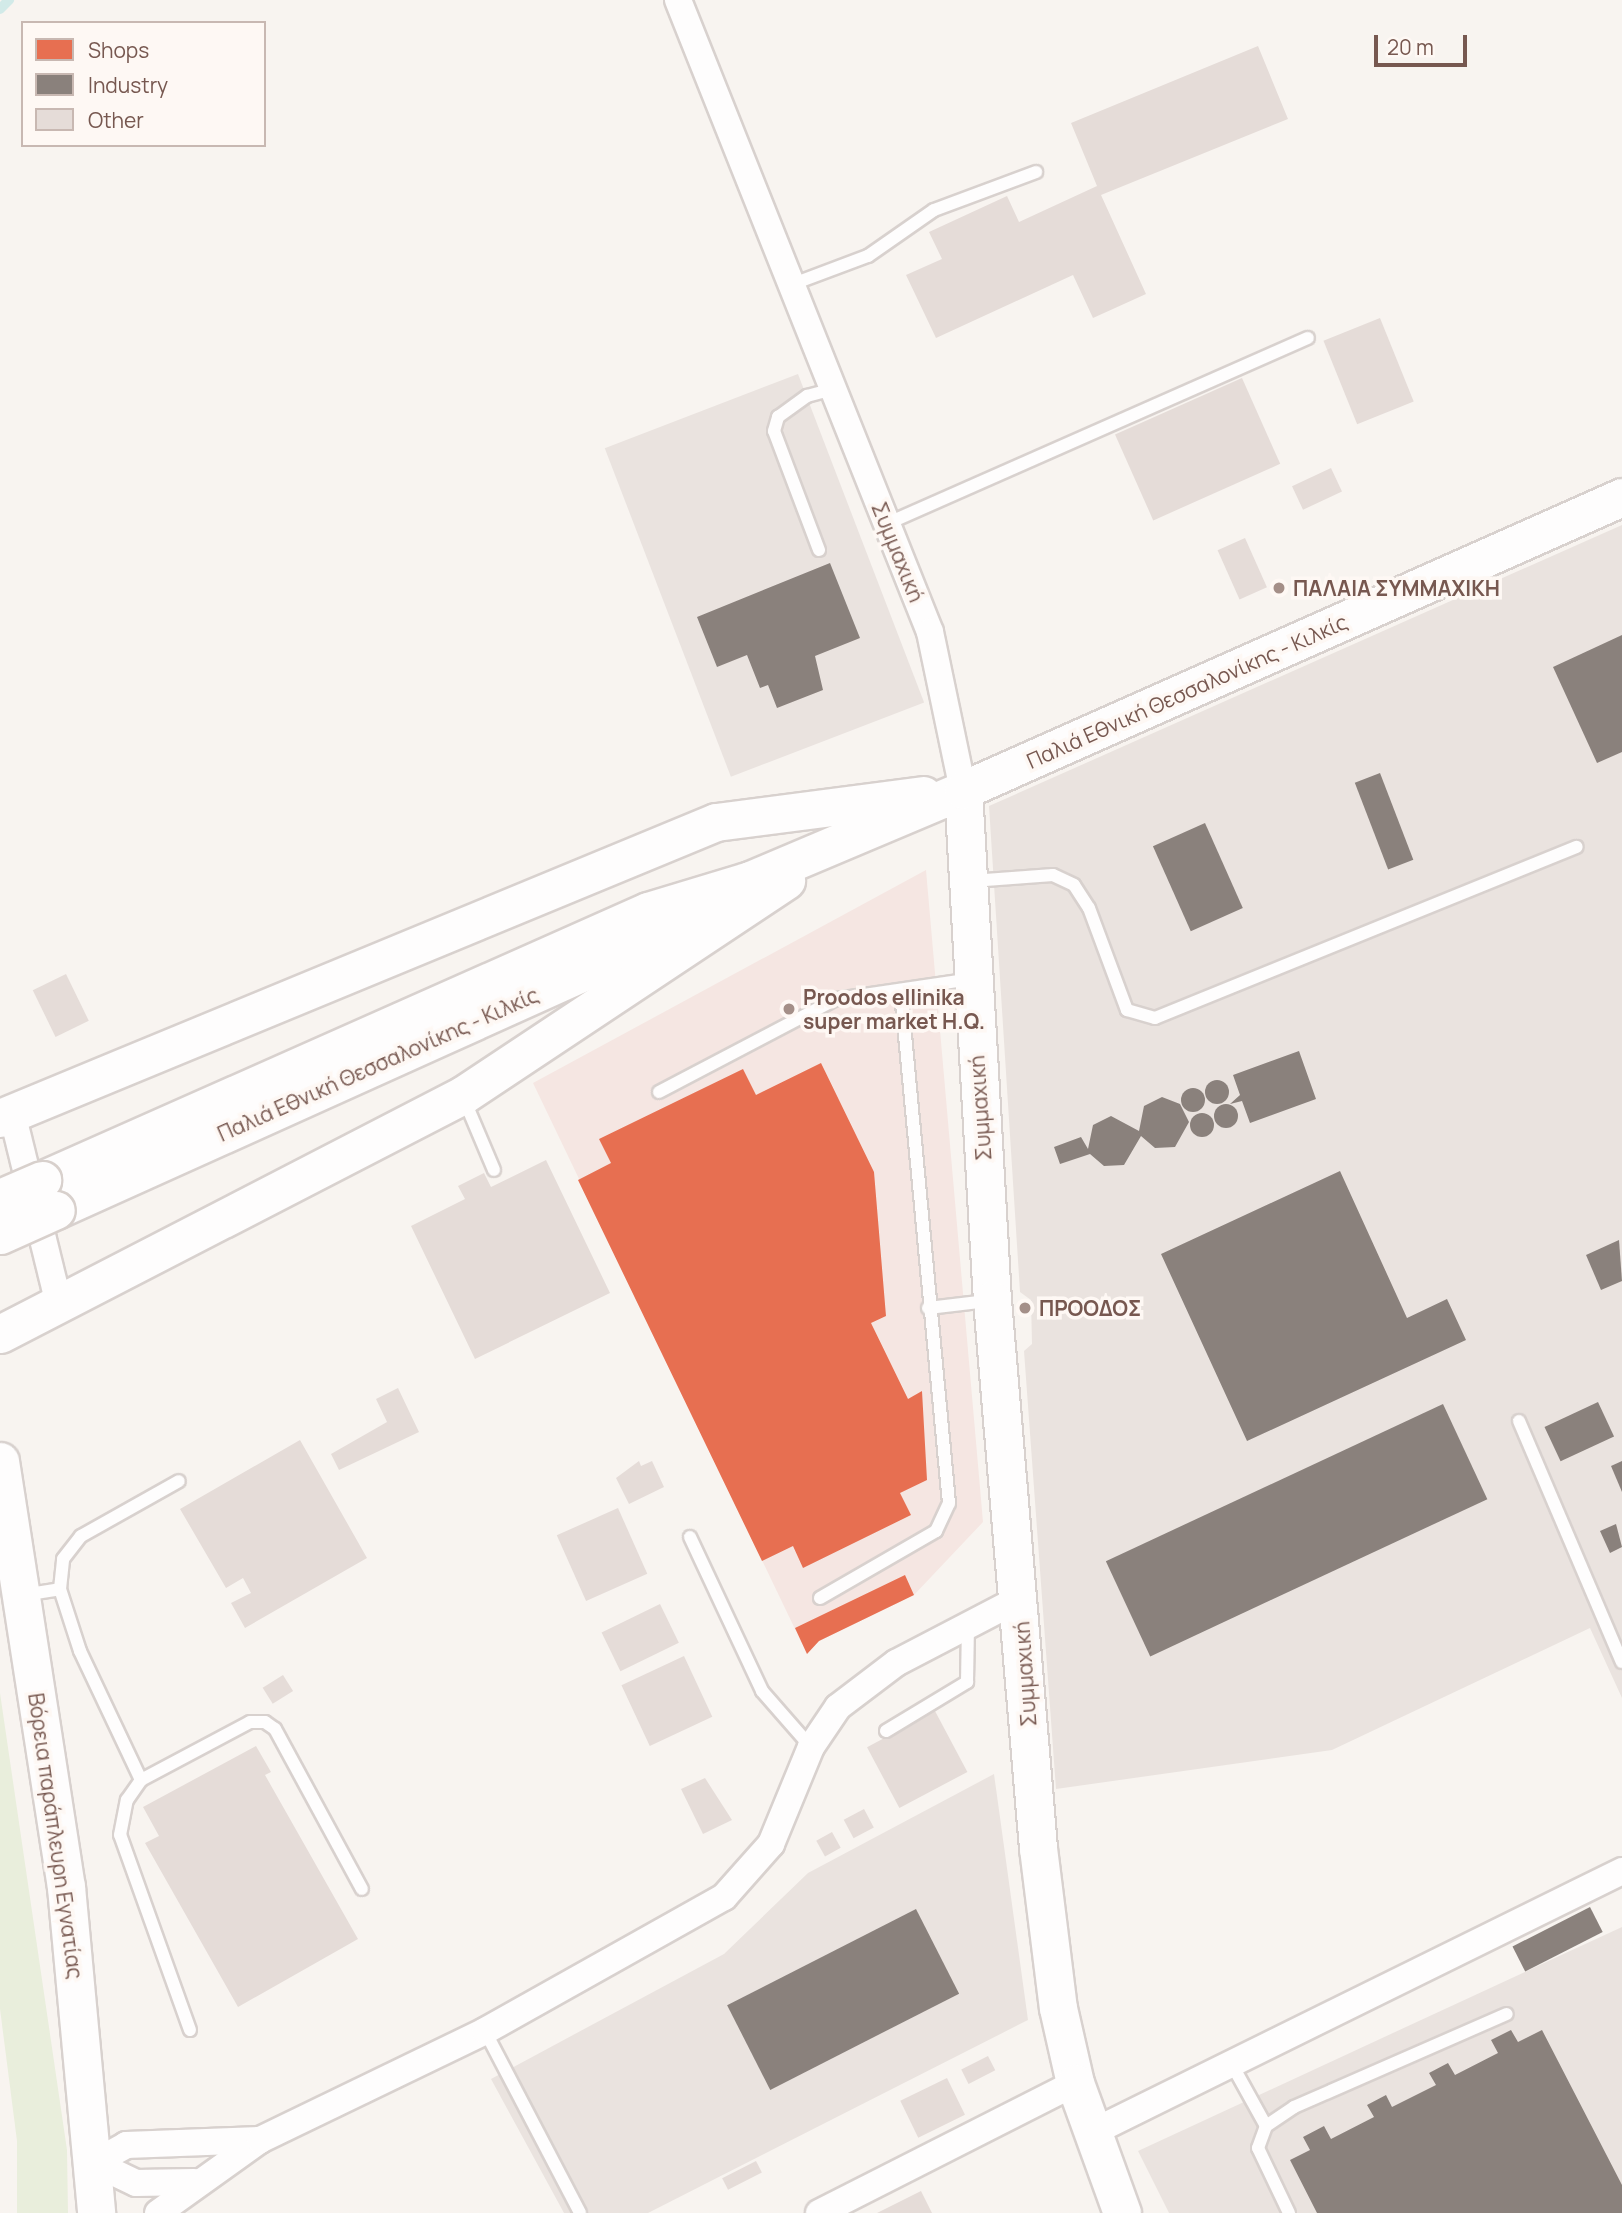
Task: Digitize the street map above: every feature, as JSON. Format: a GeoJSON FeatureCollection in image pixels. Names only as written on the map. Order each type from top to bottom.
{"type":"FeatureCollection","features":[{"type":"Feature","properties":{"kind":"street","name":"Συμμαχική"},"geometry":{"type":"LineString","coordinates":[[678,0],[930,632],[963,790],[992,1300],[1038,1848],[1058,2008],[1075,2083],[1122,2213]]}},
{"type":"Feature","properties":{"kind":"street","name":"Παλιά Εθνική Θεσσαλονίκης - Κιλκίς"},"geometry":{"type":"LineString","coordinates":[[0,1235],[50,1195],[648,911],[750,880],[963,790],[1622,497]]}},
{"type":"Feature","properties":{"kind":"street"},"geometry":{"type":"LineString","coordinates":[[59,1305],[6,1115],[716,822],[963,790]]}},
{"type":"Feature","properties":{"kind":"street"},"geometry":{"type":"LineString","coordinates":[[0,1334],[463,1095],[851,837]]}},
{"type":"Feature","properties":{"kind":"street","name":"Παλιά Εθνική Θεσσαλονίκης - Κιλκίς"},"geometry":{"type":"LineString","coordinates":[[0,1198],[50,1195]]}},
{"type":"Feature","properties":{"kind":"street","name":"Βόρεια παράπλευρη Εγνατίας"},"geometry":{"type":"LineString","coordinates":[[0,1461],[66,1887],[94,2164],[96,2213]]}},
{"type":"Feature","properties":{"kind":"street"},"geometry":{"type":"LineString","coordinates":[[158,2213],[194,2182],[260,2140],[485,2031],[724,1897],[771,1844],[811,1746],[865,1682],[1019,1599]]}},
{"type":"Feature","properties":{"kind":"street"},"geometry":{"type":"LineString","coordinates":[[1091,2133],[1230,2060],[1622,1871]]}},
{"type":"Feature","properties":{"kind":"street"},"geometry":{"type":"LineString","coordinates":[[819,2213],[1075,2083]]}},
{"type":"Feature","properties":{"kind":"street"},"geometry":{"type":"LineString","coordinates":[[94,2164],[126,2145],[260,2140]]}},
{"type":"Feature","properties":{"kind":"street"},"geometry":{"type":"LineString","coordinates":[[94,2164],[136,2183],[194,2182]]}},
{"type":"Feature","properties":{"kind":"lane"},"geometry":{"type":"LineString","coordinates":[[793,284],[868,257],[934,210],[1037,172]]}},
{"type":"Feature","properties":{"kind":"lane"},"geometry":{"type":"LineString","coordinates":[[886,524],[1308,338]]}},
{"type":"Feature","properties":{"kind":"lane"},"geometry":{"type":"LineString","coordinates":[[819,550],[774,431],[778,417],[807,396],[834,389]]}},
{"type":"Feature","properties":{"kind":"lane"},"geometry":{"type":"LineString","coordinates":[[968,881],[1053,875],[1074,885],[1089,908],[1127,1010],[1155,1018],[1577,846]]}},
{"type":"Feature","properties":{"kind":"lane"},"geometry":{"type":"LineString","coordinates":[[660,1092],[836,999],[901,992],[972,979]]}},
{"type":"Feature","properties":{"kind":"lane"},"geometry":{"type":"LineString","coordinates":[[820,1598],[945,1521],[948,1492],[928,1308],[901,992]]}},
{"type":"Feature","properties":{"kind":"lane"},"geometry":{"type":"LineString","coordinates":[[463,1095],[494,1170]]}},
{"type":"Feature","properties":{"kind":"lane"},"geometry":{"type":"LineString","coordinates":[[928,1308],[992,1300]]}},
{"type":"Feature","properties":{"kind":"lane"},"geometry":{"type":"LineString","coordinates":[[1519,1421],[1622,1662]]}},
{"type":"Feature","properties":{"kind":"lane"},"geometry":{"type":"LineString","coordinates":[[141,1780],[80,1651],[60,1589],[64,1559],[81,1536],[179,1481]]}},
{"type":"Feature","properties":{"kind":"lane"},"geometry":{"type":"LineString","coordinates":[[690,1536],[762,1691],[811,1746]]}},
{"type":"Feature","properties":{"kind":"lane"},"geometry":{"type":"LineString","coordinates":[[20,1596],[60,1589]]}},
{"type":"Feature","properties":{"kind":"lane"},"geometry":{"type":"LineString","coordinates":[[886,1731],[967,1682],[967,1626]]}},
{"type":"Feature","properties":{"kind":"lane"},"geometry":{"type":"LineString","coordinates":[[190,2030],[120,1835],[127,1800],[141,1780],[250,1722],[265,1722],[275,1729],[362,1889]]}},
{"type":"Feature","properties":{"kind":"lane"},"geometry":{"type":"LineString","coordinates":[[1289,2213],[1258,2148],[1266,2126],[1294,2107],[1507,2014]]}},
{"type":"Feature","properties":{"kind":"lane"},"geometry":{"type":"LineString","coordinates":[[485,2031],[580,2213]]}},
{"type":"Feature","properties":{"kind":"lane"},"geometry":{"type":"LineString","coordinates":[[1230,2060],[1266,2126]]}},
{"type":"Feature","properties":{"kind":"shaded area"},"geometry":{"type":"Polygon","coordinates":[[[798,374],[924,703],[731,777],[605,448],[798,374]]]}},
{"type":"Feature","properties":{"kind":"shaded area"},"geometry":{"type":"Polygon","coordinates":[[[1622,525],[1622,1698],[1590,1628],[1332,1750],[1056,1789],[1024,1351],[1032,1344],[1031,1300],[1020,1292],[989,806],[1622,525]]]}},
{"type":"Feature","properties":{"kind":"shaded area"},"geometry":{"type":"Polygon","coordinates":[[[926,870],[983,1522],[914,1595],[819,1641],[807,1654],[533,1083],[926,870]]]}},
{"type":"Feature","properties":{"kind":"shaded area"},"geometry":{"type":"Polygon","coordinates":[[[994,1774],[1028,2020],[648,2213],[564,2213],[491,2079],[724,1954],[808,1873],[994,1774]]]}},
{"type":"Feature","properties":{"kind":"shaded area"},"geometry":{"type":"Polygon","coordinates":[[[1622,1927],[1622,2213],[1169,2213],[1138,2151],[1622,1927]]]}},
{"type":"Feature","properties":{"kind":"green space"},"geometry":{"type":"Polygon","coordinates":[[[0,1693],[67,2150],[68,2213],[17,2213],[17,2141],[0,2009],[0,1693]]]}},
{"type":"Feature","properties":{"kind":"building: Shops"},"geometry":{"type":"Polygon","coordinates":[[[821,1063],[874,1172],[886,1316],[871,1323],[908,1399],[922,1391],[927,1480],[900,1493],[911,1515],[803,1568],[793,1546],[762,1561],[578,1180],[611,1163],[599,1139],[743,1069],[756,1095],[821,1063]]]}},
{"type":"Feature","properties":{"kind":"building: Shops"},"geometry":{"type":"Polygon","coordinates":[[[905,1575],[914,1595],[819,1641],[807,1654],[795,1628],[905,1575]]]}},
{"type":"Feature","properties":{"kind":"building: Industry"},"geometry":{"type":"Polygon","coordinates":[[[830,563],[860,638],[815,656],[823,690],[777,708],[768,685],[760,688],[747,655],[717,667],[697,617],[830,563]]]}},
{"type":"Feature","properties":{"kind":"building: Industry"},"geometry":{"type":"Polygon","coordinates":[[[1622,635],[1622,752],[1597,763],[1553,667],[1622,635]]]}},
{"type":"Feature","properties":{"kind":"building: Industry"},"geometry":{"type":"Polygon","coordinates":[[[1380,773],[1413,860],[1388,869],[1355,783],[1380,773]]]}},
{"type":"Feature","properties":{"kind":"building: Industry"},"geometry":{"type":"Polygon","coordinates":[[[1205,823],[1243,908],[1191,931],[1153,846],[1205,823]]]}},
{"type":"Feature","properties":{"kind":"building: Industry"},"geometry":{"type":"Polygon","coordinates":[[[1299,1051],[1316,1099],[1250,1123],[1242,1101],[1230,1104],[1240,1095],[1233,1075],[1299,1051]]]}},
{"type":"Feature","properties":{"kind":"building: Industry"},"geometry":{"type":"Polygon","coordinates":[[[1217,1080],[1228,1087],[1229,1092],[1222,1103],[1217,1104],[1206,1097],[1205,1092],[1212,1081],[1217,1080]]]}},
{"type":"Feature","properties":{"kind":"building: Industry"},"geometry":{"type":"Polygon","coordinates":[[[1193,1088],[1204,1095],[1205,1100],[1198,1111],[1193,1112],[1182,1105],[1181,1100],[1188,1089],[1193,1088]]]}},
{"type":"Feature","properties":{"kind":"building: Industry"},"geometry":{"type":"Polygon","coordinates":[[[1162,1097],[1180,1104],[1189,1122],[1175,1147],[1155,1148],[1141,1136],[1124,1165],[1104,1166],[1090,1154],[1060,1164],[1054,1147],[1081,1137],[1088,1149],[1093,1125],[1111,1116],[1139,1131],[1144,1106],[1162,1097]]]}},
{"type":"Feature","properties":{"kind":"building: Industry"},"geometry":{"type":"Polygon","coordinates":[[[1226,1104],[1237,1111],[1238,1116],[1231,1127],[1226,1128],[1215,1121],[1214,1116],[1221,1105],[1226,1104]]]}},
{"type":"Feature","properties":{"kind":"building: Industry"},"geometry":{"type":"Polygon","coordinates":[[[1202,1113],[1213,1120],[1214,1125],[1207,1136],[1202,1137],[1191,1130],[1190,1125],[1197,1114],[1202,1113]]]}},
{"type":"Feature","properties":{"kind":"building: Industry"},"geometry":{"type":"Polygon","coordinates":[[[1340,1171],[1407,1318],[1447,1299],[1466,1340],[1247,1441],[1161,1254],[1340,1171]]]}},
{"type":"Feature","properties":{"kind":"building: Industry"},"geometry":{"type":"Polygon","coordinates":[[[1619,1240],[1622,1281],[1601,1290],[1586,1255],[1619,1240]]]}},
{"type":"Feature","properties":{"kind":"building: Industry"},"geometry":{"type":"Polygon","coordinates":[[[1598,1402],[1614,1436],[1561,1461],[1545,1427],[1598,1402]]]}},
{"type":"Feature","properties":{"kind":"building: Industry"},"geometry":{"type":"Polygon","coordinates":[[[1443,1404],[1487,1499],[1150,1656],[1106,1561],[1443,1404]]]}},
{"type":"Feature","properties":{"kind":"building: Industry"},"geometry":{"type":"Polygon","coordinates":[[[1622,1461],[1622,1492],[1611,1466],[1622,1461]]]}},
{"type":"Feature","properties":{"kind":"building: Industry"},"geometry":{"type":"Polygon","coordinates":[[[1616,1524],[1622,1547],[1610,1553],[1600,1531],[1616,1524]]]}},
{"type":"Feature","properties":{"kind":"building: Industry"},"geometry":{"type":"Polygon","coordinates":[[[1590,1907],[1603,1932],[1525,1971],[1512,1946],[1590,1907]]]}},
{"type":"Feature","properties":{"kind":"building: Industry"},"geometry":{"type":"Polygon","coordinates":[[[916,1909],[959,1994],[770,2090],[727,2005],[916,1909]]]}},
{"type":"Feature","properties":{"kind":"building: Industry"},"geometry":{"type":"Polygon","coordinates":[[[1511,2030],[1518,2042],[1542,2030],[1622,2185],[1622,2213],[1317,2213],[1290,2160],[1310,2150],[1303,2137],[1324,2126],[1331,2139],[1374,2117],[1367,2105],[1386,2095],[1392,2107],[1436,2085],[1429,2073],[1448,2063],[1455,2075],[1498,2053],[1491,2040],[1511,2030]]]}},
{"type":"Feature","properties":{"kind":"building: Other"},"geometry":{"type":"Polygon","coordinates":[[[1258,46],[1288,119],[1101,195],[1146,294],[1093,318],[1073,275],[936,338],[906,275],[942,259],[929,232],[1007,196],[1019,222],[1097,186],[1071,123],[1258,46]]]}},
{"type":"Feature","properties":{"kind":"building: Other"},"geometry":{"type":"Polygon","coordinates":[[[1380,318],[1414,401],[1357,424],[1323,341],[1380,318]]]}},
{"type":"Feature","properties":{"kind":"building: Other"},"geometry":{"type":"Polygon","coordinates":[[[1242,378],[1280,464],[1153,520],[1115,435],[1242,378]]]}},
{"type":"Feature","properties":{"kind":"building: Other"},"geometry":{"type":"Polygon","coordinates":[[[1331,468],[1342,492],[1303,510],[1292,486],[1331,468]]]}},
{"type":"Feature","properties":{"kind":"building: Other"},"geometry":{"type":"Polygon","coordinates":[[[1245,538],[1267,587],[1240,600],[1218,550],[1245,538]]]}},
{"type":"Feature","properties":{"kind":"building: Other"},"geometry":{"type":"Polygon","coordinates":[[[66,974],[89,1021],[56,1037],[33,990],[66,974]]]}},
{"type":"Feature","properties":{"kind":"building: Other"},"geometry":{"type":"Polygon","coordinates":[[[546,1160],[610,1293],[475,1359],[411,1226],[465,1199],[458,1186],[484,1173],[491,1187],[546,1160]]]}},
{"type":"Feature","properties":{"kind":"building: Other"},"geometry":{"type":"Polygon","coordinates":[[[398,1388],[419,1432],[339,1470],[331,1454],[387,1422],[376,1399],[398,1388]]]}},
{"type":"Feature","properties":{"kind":"building: Other"},"geometry":{"type":"Polygon","coordinates":[[[300,1440],[367,1558],[245,1628],[231,1603],[251,1593],[243,1578],[226,1588],[180,1509],[300,1440]]]}},
{"type":"Feature","properties":{"kind":"building: Other"},"geometry":{"type":"Polygon","coordinates":[[[639,1461],[641,1466],[652,1461],[664,1487],[629,1504],[616,1478],[639,1461]]]}},
{"type":"Feature","properties":{"kind":"building: Other"},"geometry":{"type":"Polygon","coordinates":[[[618,1508],[647,1574],[586,1601],[557,1535],[618,1508]]]}},
{"type":"Feature","properties":{"kind":"building: Other"},"geometry":{"type":"Polygon","coordinates":[[[660,1604],[679,1643],[620,1671],[602,1632],[660,1604]]]}},
{"type":"Feature","properties":{"kind":"building: Other"},"geometry":{"type":"Polygon","coordinates":[[[684,1656],[712,1717],[650,1746],[621,1685],[684,1656]]]}},
{"type":"Feature","properties":{"kind":"building: Other"},"geometry":{"type":"Polygon","coordinates":[[[283,1675],[293,1691],[273,1704],[263,1688],[283,1675]]]}},
{"type":"Feature","properties":{"kind":"building: Other"},"geometry":{"type":"Polygon","coordinates":[[[935,1711],[967,1772],[899,1808],[867,1747],[935,1711]]]}},
{"type":"Feature","properties":{"kind":"building: Other"},"geometry":{"type":"Polygon","coordinates":[[[256,1746],[271,1772],[265,1775],[358,1939],[238,2007],[145,1843],[159,1836],[143,1807],[256,1746]]]}},
{"type":"Feature","properties":{"kind":"building: Other"},"geometry":{"type":"Polygon","coordinates":[[[705,1778],[732,1820],[703,1834],[681,1789],[705,1778]]]}},
{"type":"Feature","properties":{"kind":"building: Other"},"geometry":{"type":"Polygon","coordinates":[[[864,1809],[874,1828],[854,1838],[844,1820],[864,1809]]]}},
{"type":"Feature","properties":{"kind":"building: Other"},"geometry":{"type":"Polygon","coordinates":[[[832,1832],[841,1848],[825,1856],[816,1841],[832,1832]]]}},
{"type":"Feature","properties":{"kind":"building: Other"},"geometry":{"type":"Polygon","coordinates":[[[988,2056],[995,2070],[969,2084],[961,2070],[988,2056]]]}},
{"type":"Feature","properties":{"kind":"building: Other"},"geometry":{"type":"Polygon","coordinates":[[[947,2078],[965,2115],[918,2138],[900,2101],[947,2078]]]}},
{"type":"Feature","properties":{"kind":"building: Other"},"geometry":{"type":"Polygon","coordinates":[[[756,2161],[762,2173],[728,2190],[722,2178],[756,2161]]]}},
{"type":"Feature","properties":{"kind":"building: Other"},"geometry":{"type":"Polygon","coordinates":[[[921,2191],[932,2213],[877,2213],[921,2191]]]}},
{"type":"Feature","properties":{"kind":"waterway"},"geometry":{"type":"LineString","coordinates":[[0,9],[9,0]]}},
{"type":"Feature","properties":{"kind":"place","name":"ΠΑΛΑΙΑ ΣΥΜΜΑΧΙΚΗ"},"geometry":{"type":"Point","coordinates":[1279,588]}},
{"type":"Feature","properties":{"kind":"place","name":"Proodos ellinika super market H.Q."},"geometry":{"type":"Point","coordinates":[789,1009]}},
{"type":"Feature","properties":{"kind":"place","name":"ΠΡΟΟΔΟΣ"},"geometry":{"type":"Point","coordinates":[1025,1308]}}]}
